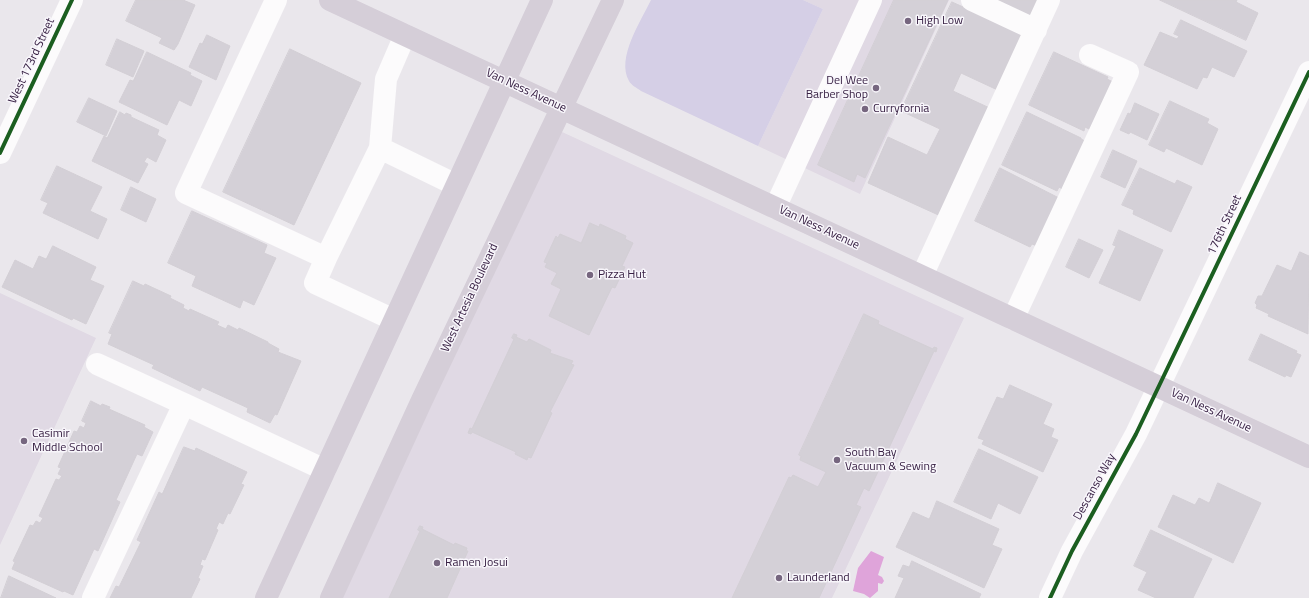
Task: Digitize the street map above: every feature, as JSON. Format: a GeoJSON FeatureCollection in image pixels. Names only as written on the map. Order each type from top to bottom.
{"type":"FeatureCollection","features":[{"type":"Feature","properties":{"kind":"main road","name":"Van Ness Avenue"},"geometry":{"type":"LineString","coordinates":[[330,0],[1309,457]]}},
{"type":"Feature","properties":{"kind":"main road"},"geometry":{"type":"LineString","coordinates":[[266,598],[542,0]]}},
{"type":"Feature","properties":{"kind":"main road","name":"West Artesia Boulevard"},"geometry":{"type":"LineString","coordinates":[[331,598],[613,0]]}},
{"type":"Feature","properties":{"kind":"street","name":"West 173rd Street"},"geometry":{"type":"LineString","coordinates":[[0,153],[72,0]]}},
{"type":"Feature","properties":{"kind":"street"},"geometry":{"type":"LineString","coordinates":[[276,0],[186,193],[326,258]]}},
{"type":"Feature","properties":{"kind":"street"},"geometry":{"type":"LineString","coordinates":[[775,208],[871,0]]}},
{"type":"Feature","properties":{"kind":"street"},"geometry":{"type":"LineString","coordinates":[[972,0],[1036,30]]}},
{"type":"Feature","properties":{"kind":"street"},"geometry":{"type":"LineString","coordinates":[[922,276],[1049,0]]}},
{"type":"Feature","properties":{"kind":"street"},"geometry":{"type":"LineString","coordinates":[[394,320],[315,283],[380,148],[386,79],[405,35]]}},
{"type":"Feature","properties":{"kind":"street"},"geometry":{"type":"LineString","coordinates":[[1014,319],[1128,72],[1090,55]]}},
{"type":"Feature","properties":{"kind":"street","name":"176th Street"},"geometry":{"type":"LineString","coordinates":[[1159,387],[1309,72]]}},
{"type":"Feature","properties":{"kind":"street"},"geometry":{"type":"LineString","coordinates":[[380,148],[456,185]]}},
{"type":"Feature","properties":{"kind":"street"},"geometry":{"type":"LineString","coordinates":[[97,364],[325,470]]}},
{"type":"Feature","properties":{"kind":"street","name":"Descanso Way"},"geometry":{"type":"LineString","coordinates":[[1050,598],[1072,551],[1136,434],[1159,387]]}},
{"type":"Feature","properties":{"kind":"street"},"geometry":{"type":"LineString","coordinates":[[93,598],[184,404]]}},
{"type":"Feature","properties":{"kind":"shaded area"},"geometry":{"type":"Polygon","coordinates":[[[651,0],[803,0],[823,9],[758,146],[641,91],[629,81],[626,72],[628,51],[631,40],[651,0]]]}},
{"type":"Feature","properties":{"kind":"shaded area"},"geometry":{"type":"Polygon","coordinates":[[[803,0],[949,0],[860,194],[758,146],[823,9],[803,0]]]}},
{"type":"Feature","properties":{"kind":"shaded area"},"geometry":{"type":"Polygon","coordinates":[[[560,131],[964,318],[832,598],[338,598],[560,131]]]}},
{"type":"Feature","properties":{"kind":"shaded area","name":"Casimir Middle School"},"geometry":{"type":"Polygon","coordinates":[[[0,293],[96,338],[0,545],[0,293]]]}},
{"type":"Feature","properties":{"kind":"shaded area"},"geometry":{"type":"Polygon","coordinates":[[[871,551],[884,557],[878,575],[882,577],[884,581],[882,584],[878,583],[878,591],[870,598],[864,594],[853,591],[858,568],[871,551]]]}},
{"type":"Feature","properties":{"kind":"building"},"geometry":{"type":"Polygon","coordinates":[[[136,0],[183,0],[195,5],[174,50],[159,43],[162,38],[126,21],[136,0]]]}},
{"type":"Feature","properties":{"kind":"building"},"geometry":{"type":"Polygon","coordinates":[[[894,0],[948,0],[865,178],[857,174],[854,182],[818,165],[894,0]]]}},
{"type":"Feature","properties":{"kind":"building"},"geometry":{"type":"Polygon","coordinates":[[[992,0],[1047,0],[1038,21],[992,0]]]}},
{"type":"Feature","properties":{"kind":"building"},"geometry":{"type":"Polygon","coordinates":[[[1160,0],[1237,0],[1236,2],[1258,13],[1246,40],[1160,0]]]}},
{"type":"Feature","properties":{"kind":"building"},"geometry":{"type":"Polygon","coordinates":[[[952,2],[1030,37],[1004,93],[961,73],[953,91],[994,110],[945,218],[868,183],[888,137],[927,155],[940,129],[901,111],[952,2]]]}},
{"type":"Feature","properties":{"kind":"building"},"geometry":{"type":"Polygon","coordinates":[[[1181,20],[1247,51],[1234,77],[1212,67],[1207,78],[1203,77],[1197,89],[1144,65],[1160,32],[1177,39],[1179,36],[1174,34],[1181,20]]]}},
{"type":"Feature","properties":{"kind":"building"},"geometry":{"type":"Polygon","coordinates":[[[207,35],[230,46],[216,80],[189,67],[200,43],[202,44],[207,35]]]}},
{"type":"Feature","properties":{"kind":"building"},"geometry":{"type":"Polygon","coordinates":[[[117,39],[144,51],[133,77],[106,65],[117,39]]]}},
{"type":"Feature","properties":{"kind":"building"},"geometry":{"type":"Polygon","coordinates":[[[290,49],[361,83],[294,225],[223,192],[290,49]]]}},
{"type":"Feature","properties":{"kind":"building"},"geometry":{"type":"Polygon","coordinates":[[[147,52],[191,73],[190,75],[202,81],[191,106],[179,100],[167,125],[119,102],[130,80],[133,81],[147,52]]]}},
{"type":"Feature","properties":{"kind":"building"},"geometry":{"type":"Polygon","coordinates":[[[1054,52],[1108,77],[1107,79],[1113,82],[1091,130],[1085,127],[1084,131],[1029,105],[1054,52]]]}},
{"type":"Feature","properties":{"kind":"building"},"geometry":{"type":"Polygon","coordinates":[[[89,98],[117,111],[106,136],[77,122],[89,98]]]}},
{"type":"Feature","properties":{"kind":"building"},"geometry":{"type":"Polygon","coordinates":[[[1170,101],[1209,119],[1207,123],[1218,129],[1202,165],[1166,148],[1164,152],[1149,145],[1170,101]]]}},
{"type":"Feature","properties":{"kind":"building"},"geometry":{"type":"Polygon","coordinates":[[[1135,103],[1159,114],[1147,140],[1130,132],[1129,134],[1120,130],[1128,113],[1130,114],[1135,103]]]}},
{"type":"Feature","properties":{"kind":"building"},"geometry":{"type":"Polygon","coordinates":[[[120,112],[125,115],[126,113],[131,115],[131,117],[159,130],[157,135],[166,140],[156,162],[147,157],[144,162],[148,164],[138,183],[92,161],[104,136],[107,138],[120,112]]]}},
{"type":"Feature","properties":{"kind":"building"},"geometry":{"type":"Polygon","coordinates":[[[1027,112],[1087,142],[1064,190],[1059,187],[1057,191],[1002,165],[1027,112]]]}},
{"type":"Feature","properties":{"kind":"building"},"geometry":{"type":"Polygon","coordinates":[[[1113,150],[1137,161],[1125,188],[1101,177],[1113,150]]]}},
{"type":"Feature","properties":{"kind":"building"},"geometry":{"type":"Polygon","coordinates":[[[57,166],[102,187],[90,211],[107,219],[98,239],[43,213],[48,203],[41,200],[57,166]]]}},
{"type":"Feature","properties":{"kind":"building"},"geometry":{"type":"Polygon","coordinates":[[[1000,168],[1059,198],[1037,246],[1032,244],[1030,247],[975,221],[1000,168]]]}},
{"type":"Feature","properties":{"kind":"building"},"geometry":{"type":"Polygon","coordinates":[[[1140,168],[1175,184],[1177,180],[1192,187],[1171,232],[1133,214],[1134,210],[1122,205],[1140,168]]]}},
{"type":"Feature","properties":{"kind":"building"},"geometry":{"type":"Polygon","coordinates":[[[131,187],[156,199],[146,222],[121,210],[131,187]]]}},
{"type":"Feature","properties":{"kind":"building"},"geometry":{"type":"Polygon","coordinates":[[[192,211],[267,245],[264,253],[276,258],[254,305],[243,300],[240,308],[192,286],[196,276],[168,263],[192,211]]]}},
{"type":"Feature","properties":{"kind":"building"},"geometry":{"type":"Polygon","coordinates":[[[590,223],[599,227],[600,224],[626,236],[625,239],[633,243],[622,266],[625,267],[615,288],[612,287],[589,335],[549,316],[561,289],[551,284],[557,273],[545,267],[547,263],[544,262],[556,236],[558,238],[560,234],[581,243],[590,223]]]}},
{"type":"Feature","properties":{"kind":"building"},"geometry":{"type":"Polygon","coordinates":[[[1119,230],[1163,250],[1140,301],[1099,283],[1116,246],[1113,245],[1119,230]]]}},
{"type":"Feature","properties":{"kind":"building"},"geometry":{"type":"Polygon","coordinates":[[[1079,239],[1103,250],[1089,278],[1066,267],[1079,239]]]}},
{"type":"Feature","properties":{"kind":"building"},"geometry":{"type":"Polygon","coordinates":[[[53,246],[96,267],[90,280],[104,286],[86,324],[73,318],[72,320],[2,287],[15,260],[33,269],[39,256],[46,259],[53,246]]]}},
{"type":"Feature","properties":{"kind":"building"},"geometry":{"type":"Polygon","coordinates":[[[1300,252],[1309,256],[1308,334],[1268,316],[1269,314],[1256,308],[1257,305],[1255,303],[1258,296],[1262,296],[1277,265],[1291,271],[1300,252]]]}},
{"type":"Feature","properties":{"kind":"building"},"geometry":{"type":"Polygon","coordinates":[[[133,281],[144,286],[145,284],[171,296],[170,298],[184,305],[183,308],[189,311],[190,309],[219,322],[217,325],[226,329],[228,325],[238,330],[239,328],[268,342],[279,349],[278,352],[301,361],[277,415],[275,414],[270,423],[247,412],[248,408],[202,387],[200,391],[152,368],[154,365],[108,344],[112,334],[109,333],[133,281]]]}},
{"type":"Feature","properties":{"kind":"building"},"geometry":{"type":"Polygon","coordinates":[[[864,314],[879,321],[878,324],[933,349],[934,347],[937,348],[936,352],[934,351],[869,491],[864,488],[856,505],[861,507],[819,598],[732,598],[789,477],[791,478],[793,475],[818,487],[826,472],[800,460],[801,456],[799,455],[864,314]]]}},
{"type":"Feature","properties":{"kind":"building"},"geometry":{"type":"Polygon","coordinates":[[[514,334],[517,335],[516,337],[527,342],[529,339],[551,350],[550,353],[573,361],[571,364],[574,365],[550,412],[552,413],[531,458],[528,457],[527,460],[515,454],[516,452],[472,432],[471,434],[468,433],[470,428],[472,429],[514,339],[512,338],[514,334]]]}},
{"type":"Feature","properties":{"kind":"building"},"geometry":{"type":"Polygon","coordinates":[[[1261,334],[1297,351],[1296,353],[1301,355],[1291,377],[1286,375],[1285,377],[1249,360],[1261,334]]]}},
{"type":"Feature","properties":{"kind":"building"},"geometry":{"type":"Polygon","coordinates":[[[1010,385],[1052,404],[1043,424],[1054,429],[1051,437],[1058,440],[1043,472],[982,444],[984,440],[978,438],[997,397],[1003,399],[1010,385]]]}},
{"type":"Feature","properties":{"kind":"building"},"geometry":{"type":"Polygon","coordinates":[[[91,401],[101,406],[102,404],[110,407],[109,409],[145,425],[144,427],[153,432],[142,456],[137,454],[116,500],[120,502],[98,551],[94,549],[73,595],[12,569],[15,562],[13,561],[30,525],[33,526],[36,521],[40,523],[43,518],[39,516],[56,479],[59,480],[62,476],[58,474],[61,468],[58,467],[74,431],[77,432],[80,426],[84,428],[86,423],[82,421],[91,401]]]}},
{"type":"Feature","properties":{"kind":"building"},"geometry":{"type":"Polygon","coordinates":[[[184,447],[195,451],[196,448],[247,472],[241,484],[244,485],[230,514],[228,513],[223,524],[219,522],[216,529],[218,530],[205,560],[202,559],[200,565],[203,566],[198,578],[200,579],[191,598],[110,598],[116,586],[119,587],[141,542],[137,540],[159,492],[162,494],[184,447]]]}},
{"type":"Feature","properties":{"kind":"building"},"geometry":{"type":"Polygon","coordinates":[[[979,449],[1038,477],[1020,514],[998,503],[991,519],[954,502],[979,449]]]}},
{"type":"Feature","properties":{"kind":"building"},"geometry":{"type":"Polygon","coordinates":[[[1218,483],[1261,503],[1233,563],[1158,527],[1173,495],[1195,505],[1199,498],[1209,503],[1218,483]]]}},
{"type":"Feature","properties":{"kind":"building"},"geometry":{"type":"Polygon","coordinates":[[[937,501],[999,529],[992,545],[1002,549],[984,588],[896,547],[913,512],[929,519],[937,501]]]}},
{"type":"Feature","properties":{"kind":"building"},"geometry":{"type":"Polygon","coordinates":[[[420,526],[423,527],[422,529],[454,545],[455,543],[467,548],[466,551],[468,551],[447,598],[389,598],[420,531],[418,530],[420,526]]]}},
{"type":"Feature","properties":{"kind":"building"},"geometry":{"type":"Polygon","coordinates":[[[1151,530],[1212,559],[1193,598],[1156,598],[1138,590],[1147,572],[1134,566],[1151,530]]]}},
{"type":"Feature","properties":{"kind":"building"},"geometry":{"type":"Polygon","coordinates":[[[912,561],[981,594],[979,598],[895,598],[904,578],[898,576],[903,565],[909,567],[912,561]]]}},
{"type":"Feature","properties":{"kind":"building"},"geometry":{"type":"Polygon","coordinates":[[[9,576],[56,598],[1,598],[9,576]]]}},
{"type":"Feature","properties":{"kind":"cycle path"},"geometry":{"type":"LineString","coordinates":[[0,153],[72,0]]}},
{"type":"Feature","properties":{"kind":"cycle path"},"geometry":{"type":"LineString","coordinates":[[1050,598],[1072,551],[1136,434],[1309,72]]}},
{"type":"Feature","properties":{"kind":"place","name":"High Low"},"geometry":{"type":"Point","coordinates":[908,21]}},
{"type":"Feature","properties":{"kind":"place","name":"Del Wee Barber Shop"},"geometry":{"type":"Point","coordinates":[876,88]}},
{"type":"Feature","properties":{"kind":"place","name":"Curryfornia"},"geometry":{"type":"Point","coordinates":[865,109]}},
{"type":"Feature","properties":{"kind":"place","name":"Pizza Hut"},"geometry":{"type":"Point","coordinates":[590,275]}},
{"type":"Feature","properties":{"kind":"place","name":"Casimir Middle School"},"geometry":{"type":"Point","coordinates":[24,441]}},
{"type":"Feature","properties":{"kind":"place","name":"South Bay Vacuum & Sewing"},"geometry":{"type":"Point","coordinates":[837,460]}},
{"type":"Feature","properties":{"kind":"place","name":"Ramen Josui"},"geometry":{"type":"Point","coordinates":[437,563]}},
{"type":"Feature","properties":{"kind":"place","name":"Launderland"},"geometry":{"type":"Point","coordinates":[779,578]}}]}
